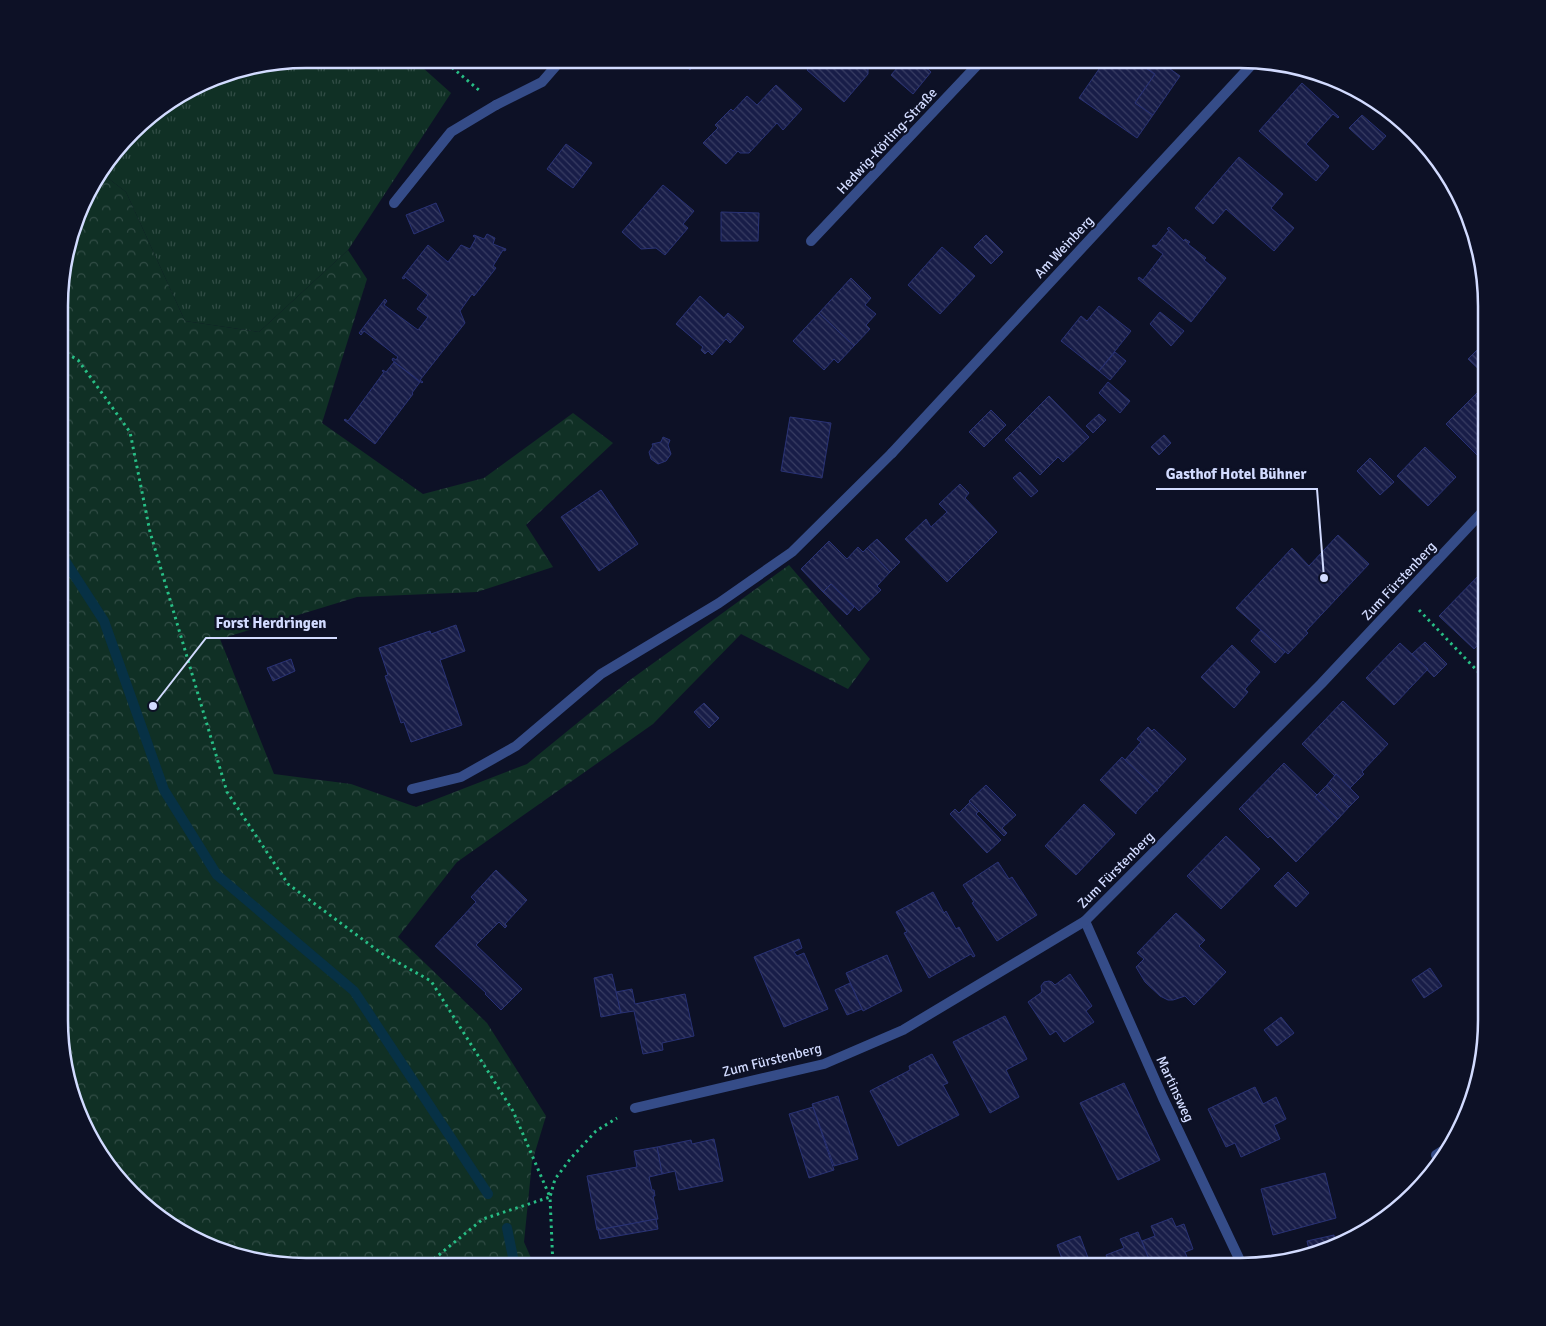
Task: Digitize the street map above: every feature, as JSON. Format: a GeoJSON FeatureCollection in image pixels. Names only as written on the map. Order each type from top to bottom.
{"type":"FeatureCollection","features":[{"type":"Feature","properties":{"kind":"street"},"geometry":{"type":"LineString","coordinates":[[394,203],[451,132],[496,105],[542,82],[554,68]]}},
{"type":"Feature","properties":{"kind":"street","name":"Hedwig-Körling-Straße"},"geometry":{"type":"LineString","coordinates":[[811,241],[974,68]]}},
{"type":"Feature","properties":{"kind":"street","name":"Am Weinberg"},"geometry":{"type":"LineString","coordinates":[[412,788],[461,777],[516,746],[601,674],[719,603],[792,552],[892,453],[1250,68]]}},
{"type":"Feature","properties":{"kind":"street","name":"Zum Fürstenberg"},"geometry":{"type":"LineString","coordinates":[[635,1108],[824,1064],[903,1030],[1085,921],[1321,684],[1478,517]]}},
{"type":"Feature","properties":{"kind":"street","name":"Martinsweg"},"geometry":{"type":"LineString","coordinates":[[1085,921],[1163,1098],[1239,1258]]}},
{"type":"Feature","properties":{"kind":"path"},"geometry":{"type":"LineString","coordinates":[[453,68],[496,105]]}},
{"type":"Feature","properties":{"kind":"path"},"geometry":{"type":"LineString","coordinates":[[68,354],[78,360],[130,432],[150,532],[227,792],[288,884],[381,953],[431,981],[513,1110],[550,1197]]}},
{"type":"Feature","properties":{"kind":"path"},"geometry":{"type":"LineString","coordinates":[[1405,595],[1478,672]]}},
{"type":"Feature","properties":{"kind":"path"},"geometry":{"type":"LineString","coordinates":[[553,1258],[550,1197],[555,1179],[596,1131],[635,1108]]}},
{"type":"Feature","properties":{"kind":"path"},"geometry":{"type":"LineString","coordinates":[[435,1258],[483,1219],[550,1197]]}},
{"type":"Feature","properties":{"kind":"green space"},"geometry":{"type":"Polygon","coordinates":[[[290,68],[423,68],[451,93],[348,250],[259,332],[185,321],[126,192],[106,176],[137,137],[187,99],[229,80],[259,72],[290,68]]]}},
{"type":"Feature","properties":{"kind":"green space"},"geometry":{"type":"Polygon","coordinates":[[[106,176],[126,192],[185,321],[259,332],[348,250],[367,279],[322,423],[423,494],[484,478],[573,413],[613,443],[526,525],[553,567],[477,592],[357,597],[220,639],[274,774],[351,784],[416,807],[527,764],[630,680],[789,565],[870,659],[848,689],[741,634],[653,724],[457,862],[398,937],[487,1023],[546,1116],[532,1162],[524,1242],[531,1258],[290,1258],[259,1254],[229,1246],[187,1227],[137,1189],[99,1139],[80,1097],[72,1067],[68,1036],[68,290],[72,259],[80,229],[92,200],[106,176]]]}},
{"type":"Feature","properties":{"kind":"building"},"geometry":{"type":"Polygon","coordinates":[[[809,68],[868,68],[868,74],[844,102],[807,70],[809,68]]]}},
{"type":"Feature","properties":{"kind":"building"},"geometry":{"type":"Polygon","coordinates":[[[897,68],[926,68],[931,72],[913,94],[891,75],[897,68]]]}},
{"type":"Feature","properties":{"kind":"building"},"geometry":{"type":"Polygon","coordinates":[[[1100,68],[1146,68],[1155,74],[1135,103],[1153,115],[1137,138],[1079,98],[1100,68]]]}},
{"type":"Feature","properties":{"kind":"building"},"geometry":{"type":"Polygon","coordinates":[[[1146,68],[1169,68],[1180,76],[1153,115],[1135,103],[1155,74],[1146,68]]]}},
{"type":"Feature","properties":{"kind":"building"},"geometry":{"type":"Polygon","coordinates":[[[1302,83],[1339,117],[1333,114],[1306,144],[1329,166],[1316,181],[1259,131],[1302,83]]]}},
{"type":"Feature","properties":{"kind":"building"},"geometry":{"type":"Polygon","coordinates":[[[776,85],[802,109],[783,130],[777,123],[749,153],[740,153],[738,151],[726,164],[703,143],[718,128],[715,125],[731,109],[733,111],[747,96],[757,105],[776,85]]]}},
{"type":"Feature","properties":{"kind":"building"},"geometry":{"type":"Polygon","coordinates":[[[1362,115],[1386,136],[1373,150],[1349,128],[1362,115]]]}},
{"type":"Feature","properties":{"kind":"building"},"geometry":{"type":"Polygon","coordinates":[[[566,144],[592,163],[573,188],[547,169],[566,144]]]}},
{"type":"Feature","properties":{"kind":"building"},"geometry":{"type":"Polygon","coordinates":[[[1239,157],[1283,194],[1271,208],[1294,228],[1274,251],[1226,209],[1213,224],[1195,208],[1239,157]]]}},
{"type":"Feature","properties":{"kind":"building"},"geometry":{"type":"Polygon","coordinates":[[[663,185],[694,211],[683,224],[688,228],[665,255],[656,248],[641,249],[622,232],[663,185]]]}},
{"type":"Feature","properties":{"kind":"building"},"geometry":{"type":"Polygon","coordinates":[[[436,203],[444,221],[414,234],[406,215],[436,203]]]}},
{"type":"Feature","properties":{"kind":"building"},"geometry":{"type":"Polygon","coordinates":[[[721,212],[759,213],[758,241],[721,241],[721,212]]]}},
{"type":"Feature","properties":{"kind":"building"},"geometry":{"type":"Polygon","coordinates":[[[1169,227],[1184,241],[1185,239],[1190,242],[1188,244],[1206,258],[1204,260],[1226,278],[1191,322],[1138,279],[1139,277],[1143,280],[1163,254],[1152,246],[1156,246],[1169,230],[1167,229],[1169,227]]]}},
{"type":"Feature","properties":{"kind":"building"},"geometry":{"type":"Polygon","coordinates":[[[487,234],[495,238],[493,244],[506,249],[505,251],[503,250],[493,266],[496,268],[474,296],[472,294],[460,311],[465,323],[420,380],[422,383],[392,360],[393,358],[396,360],[398,357],[364,331],[361,335],[359,333],[385,299],[387,301],[384,305],[418,330],[428,317],[417,309],[428,295],[405,277],[404,279],[402,278],[428,245],[448,262],[461,245],[470,249],[476,238],[474,235],[484,239],[487,234]]]}},
{"type":"Feature","properties":{"kind":"building"},"geometry":{"type":"Polygon","coordinates":[[[986,235],[1003,252],[991,264],[974,247],[986,235]]]}},
{"type":"Feature","properties":{"kind":"building"},"geometry":{"type":"Polygon","coordinates":[[[942,247],[975,276],[940,314],[908,285],[942,247]]]}},
{"type":"Feature","properties":{"kind":"building"},"geometry":{"type":"Polygon","coordinates":[[[851,278],[871,298],[865,305],[876,314],[866,325],[870,329],[854,346],[819,313],[851,278]]]}},
{"type":"Feature","properties":{"kind":"building"},"geometry":{"type":"Polygon","coordinates":[[[700,296],[724,318],[728,313],[744,327],[730,343],[726,339],[712,355],[708,351],[705,354],[701,350],[703,347],[676,324],[700,296]]]}},
{"type":"Feature","properties":{"kind":"building"},"geometry":{"type":"Polygon","coordinates":[[[1099,306],[1131,331],[1099,371],[1061,341],[1081,316],[1087,321],[1099,306]]]}},
{"type":"Feature","properties":{"kind":"building"},"geometry":{"type":"Polygon","coordinates":[[[1160,312],[1184,331],[1171,346],[1150,324],[1160,312]]]}},
{"type":"Feature","properties":{"kind":"building"},"geometry":{"type":"Polygon","coordinates":[[[819,313],[854,346],[838,363],[834,359],[824,370],[793,341],[819,313]]]}},
{"type":"Feature","properties":{"kind":"building"},"geometry":{"type":"Polygon","coordinates":[[[1478,349],[1478,368],[1468,359],[1478,349]]]}},
{"type":"Feature","properties":{"kind":"building"},"geometry":{"type":"Polygon","coordinates":[[[1115,352],[1126,361],[1110,380],[1099,371],[1115,352]]]}},
{"type":"Feature","properties":{"kind":"building"},"geometry":{"type":"Polygon","coordinates":[[[394,362],[420,382],[375,444],[344,420],[348,421],[384,372],[382,371],[386,372],[394,362]]]}},
{"type":"Feature","properties":{"kind":"building"},"geometry":{"type":"Polygon","coordinates":[[[1108,382],[1130,401],[1120,413],[1099,393],[1108,382]]]}},
{"type":"Feature","properties":{"kind":"building"},"geometry":{"type":"Polygon","coordinates":[[[1478,392],[1478,456],[1446,424],[1478,392]]]}},
{"type":"Feature","properties":{"kind":"building"},"geometry":{"type":"Polygon","coordinates":[[[1049,396],[1089,437],[1063,462],[1058,457],[1040,475],[1005,440],[1049,396]]]}},
{"type":"Feature","properties":{"kind":"building"},"geometry":{"type":"Polygon","coordinates":[[[991,410],[1006,425],[984,447],[969,432],[991,410]]]}},
{"type":"Feature","properties":{"kind":"building"},"geometry":{"type":"Polygon","coordinates":[[[1099,414],[1106,420],[1093,433],[1086,426],[1099,414]]]}},
{"type":"Feature","properties":{"kind":"building"},"geometry":{"type":"Polygon","coordinates":[[[790,417],[831,423],[822,478],[781,471],[790,417]]]}},
{"type":"Feature","properties":{"kind":"building"},"geometry":{"type":"Polygon","coordinates":[[[1164,435],[1171,443],[1159,455],[1151,447],[1164,435]]]}},
{"type":"Feature","properties":{"kind":"building"},"geometry":{"type":"Polygon","coordinates":[[[663,437],[670,440],[668,445],[671,454],[666,461],[658,464],[651,459],[649,452],[653,446],[652,444],[661,442],[663,437]]]}},
{"type":"Feature","properties":{"kind":"building"},"geometry":{"type":"Polygon","coordinates":[[[1425,447],[1456,477],[1428,506],[1397,476],[1425,447]]]}},
{"type":"Feature","properties":{"kind":"building"},"geometry":{"type":"Polygon","coordinates":[[[1370,458],[1394,482],[1380,495],[1357,471],[1370,458]]]}},
{"type":"Feature","properties":{"kind":"building"},"geometry":{"type":"Polygon","coordinates":[[[1020,472],[1038,491],[1031,497],[1013,478],[1020,472]]]}},
{"type":"Feature","properties":{"kind":"building"},"geometry":{"type":"Polygon","coordinates":[[[960,484],[969,493],[965,498],[997,532],[947,582],[905,539],[926,519],[931,527],[947,512],[939,504],[960,484]]]}},
{"type":"Feature","properties":{"kind":"building"},"geometry":{"type":"Polygon","coordinates":[[[601,490],[638,544],[599,571],[561,517],[601,490]]]}},
{"type":"Feature","properties":{"kind":"building"},"geometry":{"type":"Polygon","coordinates":[[[1338,535],[1369,564],[1306,631],[1308,633],[1288,654],[1236,608],[1292,548],[1309,566],[1338,535]]]}},
{"type":"Feature","properties":{"kind":"building"},"geometry":{"type":"Polygon","coordinates":[[[877,539],[900,562],[890,572],[867,548],[877,539]]]}},
{"type":"Feature","properties":{"kind":"building"},"geometry":{"type":"Polygon","coordinates":[[[829,541],[847,559],[858,547],[863,552],[867,548],[890,572],[877,586],[881,590],[859,611],[831,584],[823,592],[801,569],[829,541]]]}},
{"type":"Feature","properties":{"kind":"building"},"geometry":{"type":"Polygon","coordinates":[[[1478,576],[1478,645],[1474,649],[1439,616],[1478,576]]]}},
{"type":"Feature","properties":{"kind":"building"},"geometry":{"type":"Polygon","coordinates":[[[831,584],[854,607],[847,615],[823,592],[831,584]]]}},
{"type":"Feature","properties":{"kind":"building"},"geometry":{"type":"Polygon","coordinates":[[[456,625],[465,651],[440,660],[462,725],[411,742],[404,722],[401,723],[385,676],[388,675],[379,648],[430,631],[431,634],[456,625]]]}},
{"type":"Feature","properties":{"kind":"building"},"geometry":{"type":"Polygon","coordinates":[[[1261,630],[1285,652],[1275,663],[1251,641],[1261,630]]]}},
{"type":"Feature","properties":{"kind":"building"},"geometry":{"type":"Polygon","coordinates":[[[1425,642],[1447,664],[1434,677],[1412,654],[1425,642]]]}},
{"type":"Feature","properties":{"kind":"building"},"geometry":{"type":"Polygon","coordinates":[[[1400,643],[1428,669],[1394,705],[1366,678],[1400,643]]]}},
{"type":"Feature","properties":{"kind":"building"},"geometry":{"type":"Polygon","coordinates":[[[1232,645],[1260,672],[1245,689],[1248,692],[1234,708],[1201,677],[1232,645]]]}},
{"type":"Feature","properties":{"kind":"building"},"geometry":{"type":"Polygon","coordinates":[[[291,659],[295,671],[273,681],[267,668],[291,659]]]}},
{"type":"Feature","properties":{"kind":"building"},"geometry":{"type":"Polygon","coordinates":[[[1343,701],[1388,744],[1350,788],[1302,744],[1343,701]]]}},
{"type":"Feature","properties":{"kind":"building"},"geometry":{"type":"Polygon","coordinates":[[[704,703],[719,718],[709,728],[694,712],[704,703]]]}},
{"type":"Feature","properties":{"kind":"building"},"geometry":{"type":"Polygon","coordinates":[[[1148,727],[1152,731],[1154,729],[1186,759],[1157,790],[1125,760],[1141,742],[1137,739],[1148,727]]]}},
{"type":"Feature","properties":{"kind":"building"},"geometry":{"type":"Polygon","coordinates":[[[1122,757],[1158,791],[1136,814],[1100,780],[1122,757]]]}},
{"type":"Feature","properties":{"kind":"building"},"geometry":{"type":"Polygon","coordinates":[[[1284,763],[1317,795],[1315,797],[1338,819],[1296,862],[1239,809],[1284,763]]]}},
{"type":"Feature","properties":{"kind":"building"},"geometry":{"type":"Polygon","coordinates":[[[1336,774],[1359,797],[1349,807],[1327,785],[1336,774]]]}},
{"type":"Feature","properties":{"kind":"building"},"geometry":{"type":"Polygon","coordinates":[[[986,785],[1016,815],[1002,828],[1007,833],[1004,836],[969,801],[986,785]]]}},
{"type":"Feature","properties":{"kind":"building"},"geometry":{"type":"Polygon","coordinates":[[[1327,785],[1349,807],[1338,819],[1315,797],[1327,785]]]}},
{"type":"Feature","properties":{"kind":"building"},"geometry":{"type":"Polygon","coordinates":[[[970,802],[979,811],[976,814],[1001,840],[987,853],[950,814],[955,809],[959,813],[970,802]]]}},
{"type":"Feature","properties":{"kind":"building"},"geometry":{"type":"Polygon","coordinates":[[[1084,804],[1115,834],[1076,875],[1045,846],[1084,804]]]}},
{"type":"Feature","properties":{"kind":"building"},"geometry":{"type":"Polygon","coordinates":[[[1226,836],[1260,869],[1221,909],[1187,876],[1226,836]]]}},
{"type":"Feature","properties":{"kind":"building"},"geometry":{"type":"Polygon","coordinates":[[[998,862],[1009,879],[1012,877],[1037,915],[997,941],[972,903],[974,902],[963,885],[998,862]]]}},
{"type":"Feature","properties":{"kind":"building"},"geometry":{"type":"Polygon","coordinates":[[[496,870],[527,900],[505,924],[507,926],[505,928],[499,922],[476,945],[522,989],[501,1010],[486,993],[435,946],[476,902],[471,897],[496,870]]]}},
{"type":"Feature","properties":{"kind":"building"},"geometry":{"type":"Polygon","coordinates":[[[1288,872],[1309,893],[1296,907],[1274,886],[1288,872]]]}},
{"type":"Feature","properties":{"kind":"building"},"geometry":{"type":"Polygon","coordinates":[[[933,892],[944,913],[946,911],[956,929],[959,927],[975,956],[973,957],[971,954],[929,978],[904,933],[907,932],[896,912],[933,892]]]}},
{"type":"Feature","properties":{"kind":"building"},"geometry":{"type":"Polygon","coordinates":[[[1176,913],[1205,940],[1199,946],[1226,972],[1194,1005],[1185,996],[1168,1000],[1160,996],[1145,982],[1136,967],[1144,959],[1137,953],[1176,913]]]}},
{"type":"Feature","properties":{"kind":"building"},"geometry":{"type":"Polygon","coordinates":[[[799,939],[802,948],[794,952],[797,956],[804,953],[828,1009],[784,1027],[754,957],[799,939]]]}},
{"type":"Feature","properties":{"kind":"building"},"geometry":{"type":"Polygon","coordinates":[[[887,955],[902,991],[863,1011],[846,973],[887,955]]]}},
{"type":"Feature","properties":{"kind":"building"},"geometry":{"type":"Polygon","coordinates":[[[1430,968],[1442,986],[1424,998],[1412,980],[1430,968]]]}},
{"type":"Feature","properties":{"kind":"building"},"geometry":{"type":"Polygon","coordinates":[[[612,974],[621,1013],[601,1017],[594,978],[612,974]]]}},
{"type":"Feature","properties":{"kind":"building"},"geometry":{"type":"Polygon","coordinates":[[[1070,974],[1092,1006],[1086,1011],[1094,1022],[1064,1042],[1056,1031],[1050,1035],[1028,1002],[1042,992],[1041,986],[1044,982],[1049,981],[1055,985],[1070,974]]]}},
{"type":"Feature","properties":{"kind":"building"},"geometry":{"type":"Polygon","coordinates":[[[850,983],[862,1009],[847,1015],[835,990],[850,983]]]}},
{"type":"Feature","properties":{"kind":"building"},"geometry":{"type":"Polygon","coordinates":[[[632,989],[635,1004],[685,994],[694,1036],[662,1043],[663,1050],[643,1054],[634,1011],[621,1013],[616,992],[632,989]]]}},
{"type":"Feature","properties":{"kind":"building"},"geometry":{"type":"Polygon","coordinates":[[[1005,1016],[1027,1059],[1006,1070],[1019,1097],[990,1113],[953,1042],[1005,1016]]]}},
{"type":"Feature","properties":{"kind":"building"},"geometry":{"type":"Polygon","coordinates":[[[1281,1017],[1294,1033],[1277,1046],[1264,1030],[1281,1017]]]}},
{"type":"Feature","properties":{"kind":"building"},"geometry":{"type":"Polygon","coordinates":[[[932,1054],[948,1083],[943,1085],[959,1115],[898,1146],[870,1091],[910,1070],[909,1066],[932,1054]]]}},
{"type":"Feature","properties":{"kind":"building"},"geometry":{"type":"Polygon","coordinates":[[[1124,1083],[1160,1160],[1118,1180],[1080,1103],[1124,1083]]]}},
{"type":"Feature","properties":{"kind":"building"},"geometry":{"type":"Polygon","coordinates":[[[1255,1087],[1263,1104],[1276,1097],[1286,1119],[1274,1125],[1280,1139],[1241,1157],[1235,1143],[1226,1147],[1208,1109],[1255,1087]]]}},
{"type":"Feature","properties":{"kind":"building"},"geometry":{"type":"Polygon","coordinates":[[[838,1096],[858,1159],[834,1166],[812,1104],[838,1096]]]}},
{"type":"Feature","properties":{"kind":"building"},"geometry":{"type":"Polygon","coordinates":[[[813,1107],[834,1170],[809,1178],[789,1114],[813,1107]]]}},
{"type":"Feature","properties":{"kind":"building"},"geometry":{"type":"Polygon","coordinates":[[[714,1139],[723,1181],[679,1190],[675,1171],[662,1174],[657,1147],[691,1140],[692,1144],[714,1139]]]}},
{"type":"Feature","properties":{"kind":"building"},"geometry":{"type":"Polygon","coordinates":[[[657,1147],[662,1174],[649,1177],[652,1190],[654,1190],[655,1196],[653,1196],[658,1219],[597,1230],[587,1176],[637,1167],[634,1151],[657,1147]]]}},
{"type":"Feature","properties":{"kind":"building"},"geometry":{"type":"Polygon","coordinates":[[[1325,1173],[1336,1218],[1273,1235],[1261,1189],[1325,1173]]]}},
{"type":"Feature","properties":{"kind":"building"},"geometry":{"type":"Polygon","coordinates":[[[1172,1218],[1176,1227],[1184,1224],[1193,1249],[1185,1252],[1187,1258],[1149,1258],[1142,1241],[1155,1236],[1151,1226],[1172,1218]]]}},
{"type":"Feature","properties":{"kind":"building"},"geometry":{"type":"Polygon","coordinates":[[[656,1219],[658,1229],[600,1239],[598,1230],[656,1219]]]}},
{"type":"Feature","properties":{"kind":"building"},"geometry":{"type":"Polygon","coordinates":[[[1138,1232],[1148,1258],[1107,1258],[1106,1255],[1124,1248],[1120,1239],[1138,1232]]]}},
{"type":"Feature","properties":{"kind":"building"},"geometry":{"type":"Polygon","coordinates":[[[1334,1235],[1335,1238],[1309,1248],[1307,1241],[1334,1235]]]}},
{"type":"Feature","properties":{"kind":"building"},"geometry":{"type":"Polygon","coordinates":[[[1080,1236],[1088,1258],[1062,1258],[1057,1245],[1080,1236]]]}},
{"type":"Feature","properties":{"kind":"waterway"},"geometry":{"type":"LineString","coordinates":[[68,565],[104,621],[164,790],[217,875],[354,991],[488,1194]]}},
{"type":"Feature","properties":{"kind":"waterway"},"geometry":{"type":"LineString","coordinates":[[507,1228],[513,1258]]}},
{"type":"Feature","properties":{"kind":"place","name":"Gasthof Hotel Bühner"},"geometry":{"type":"Point","coordinates":[1324,578]}},
{"type":"Feature","properties":{"kind":"place","name":"Forst Herdringen"},"geometry":{"type":"Point","coordinates":[153,706]}}]}
